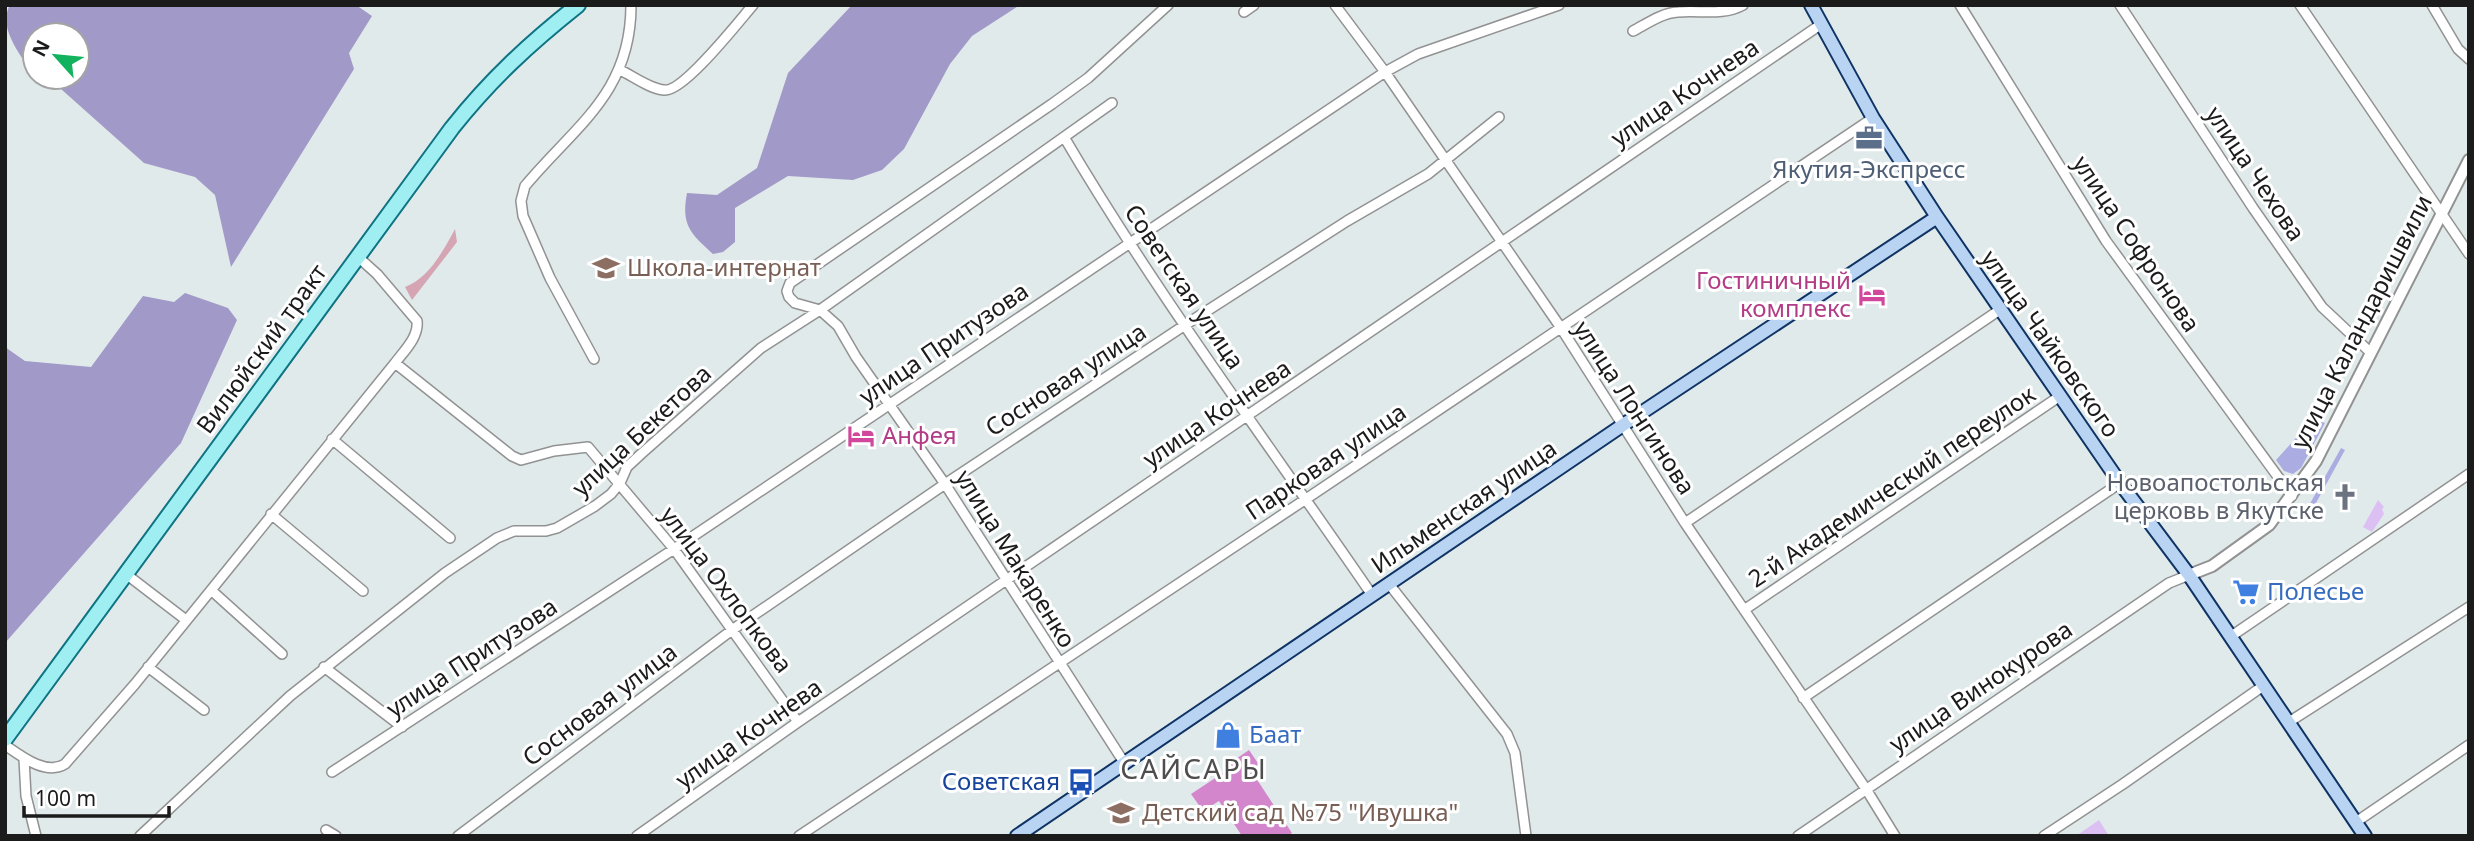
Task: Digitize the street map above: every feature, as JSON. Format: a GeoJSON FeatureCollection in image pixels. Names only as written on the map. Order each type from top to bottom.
{"type":"FeatureCollection","features":[{"type":"Feature","properties":{"kind":"main road","name":"Вилюйский тракт"},"geometry":{"type":"LineString","coordinates":[[5,739],[469,106],[529,44],[578,5]]}},
{"type":"Feature","properties":{"kind":"main road","name":"улица Чайковского"},"geometry":{"type":"LineString","coordinates":[[1811,5],[1873,118],[1937,217],[2120,483],[2189,576],[2365,836]]}},
{"type":"Feature","properties":{"kind":"main road","name":"Ильменская улица"},"geometry":{"type":"LineString","coordinates":[[1017,836],[1623,425],[1937,217]]}},
{"type":"Feature","properties":{"kind":"street"},"geometry":{"type":"LineString","coordinates":[[594,359],[550,278],[523,216],[521,201],[525,186],[604,99],[620,70],[631,20],[631,5]]}},
{"type":"Feature","properties":{"kind":"street"},"geometry":{"type":"LineString","coordinates":[[620,70],[662,90],[671,90],[714,51],[753,5]]}},
{"type":"Feature","properties":{"kind":"street"},"geometry":{"type":"LineString","coordinates":[[820,310],[795,303],[787,290],[790,283],[1088,78],[1168,5]]}},
{"type":"Feature","properties":{"kind":"street"},"geometry":{"type":"LineString","coordinates":[[1244,12],[1254,5]]}},
{"type":"Feature","properties":{"kind":"street","name":"улица Лонгинова"},"geometry":{"type":"LineString","coordinates":[[1335,5],[1385,72],[1561,328],[1685,523],[1866,789],[1895,836]]}},
{"type":"Feature","properties":{"kind":"street","name":"улица Притузова"},"geometry":{"type":"LineString","coordinates":[[332,772],[674,549],[1385,72],[1418,54],[1559,5]]}},
{"type":"Feature","properties":{"kind":"street"},"geometry":{"type":"LineString","coordinates":[[1633,31],[1665,14],[1721,12],[1743,5]]}},
{"type":"Feature","properties":{"kind":"street","name":"улица Софронова"},"geometry":{"type":"LineString","coordinates":[[1960,5],[2106,241],[2292,496]]}},
{"type":"Feature","properties":{"kind":"street","name":"улица Чехова"},"geometry":{"type":"LineString","coordinates":[[2120,5],[2253,208],[2322,307],[2371,353]]}},
{"type":"Feature","properties":{"kind":"street"},"geometry":{"type":"LineString","coordinates":[[2301,5],[2469,254]]}},
{"type":"Feature","properties":{"kind":"street"},"geometry":{"type":"LineString","coordinates":[[2432,5],[2458,49],[2469,59]]}},
{"type":"Feature","properties":{"kind":"street","name":"улица Кочнева"},"geometry":{"type":"LineString","coordinates":[[638,836],[1006,579],[1820,25]]}},
{"type":"Feature","properties":{"kind":"street","name":"улица Бекетова"},"geometry":{"type":"LineString","coordinates":[[140,836],[324,667],[482,547],[514,531],[546,531],[595,506],[620,483],[627,467],[640,454],[761,348],[820,310],[1112,103]]}},
{"type":"Feature","properties":{"kind":"street","name":"Сосновая улица"},"geometry":{"type":"LineString","coordinates":[[458,836],[732,630],[945,484],[1185,325],[1347,221],[1428,174],[1499,117]]}},
{"type":"Feature","properties":{"kind":"street","name":"Парковая улица"},"geometry":{"type":"LineString","coordinates":[[799,836],[1307,499],[1873,118]]}},
{"type":"Feature","properties":{"kind":"street","name":"Советская улица"},"geometry":{"type":"LineString","coordinates":[[1064,136],[1087,178],[1185,325],[1372,595]]}},
{"type":"Feature","properties":{"kind":"street","name":"улица Каландаришвили"},"geometry":{"type":"LineString","coordinates":[[2189,576],[2212,566],[2269,525],[2316,461],[2469,160]]}},
{"type":"Feature","properties":{"kind":"street"},"geometry":{"type":"LineString","coordinates":[[5,745],[24,759],[51,768],[65,764],[211,590],[415,336],[417,321],[377,274],[358,257]]}},
{"type":"Feature","properties":{"kind":"street"},"geometry":{"type":"LineString","coordinates":[[1685,523],[2001,309]]}},
{"type":"Feature","properties":{"kind":"street","name":"улица Макаренко"},"geometry":{"type":"LineString","coordinates":[[820,310],[838,326],[945,484],[1125,764]]}},
{"type":"Feature","properties":{"kind":"street","name":"улица Охлопкова"},"geometry":{"type":"LineString","coordinates":[[395,363],[512,456],[522,460],[554,451],[588,447],[674,549],[798,722]]}},
{"type":"Feature","properties":{"kind":"street","name":"2-й Академический переулок"},"geometry":{"type":"LineString","coordinates":[[1744,610],[2060,396]]}},
{"type":"Feature","properties":{"kind":"street"},"geometry":{"type":"LineString","coordinates":[[332,439],[450,538]]}},
{"type":"Feature","properties":{"kind":"street"},"geometry":{"type":"LineString","coordinates":[[2230,637],[2469,474]]}},
{"type":"Feature","properties":{"kind":"street"},"geometry":{"type":"LineString","coordinates":[[1803,698],[2120,483]]}},
{"type":"Feature","properties":{"kind":"street"},"geometry":{"type":"LineString","coordinates":[[271,514],[363,591]]}},
{"type":"Feature","properties":{"kind":"street"},"geometry":{"type":"LineString","coordinates":[[126,574],[186,620]]}},
{"type":"Feature","properties":{"kind":"street","name":"улица Винокурова"},"geometry":{"type":"LineString","coordinates":[[1798,836],[2169,583],[2189,576]]}},
{"type":"Feature","properties":{"kind":"street"},"geometry":{"type":"LineString","coordinates":[[1389,584],[1507,734],[1515,753],[1526,836]]}},
{"type":"Feature","properties":{"kind":"street"},"geometry":{"type":"LineString","coordinates":[[211,590],[282,654]]}},
{"type":"Feature","properties":{"kind":"street"},"geometry":{"type":"LineString","coordinates":[[2289,722],[2469,607]]}},
{"type":"Feature","properties":{"kind":"street"},"geometry":{"type":"LineString","coordinates":[[148,667],[204,710]]}},
{"type":"Feature","properties":{"kind":"street"},"geometry":{"type":"LineString","coordinates":[[324,667],[402,727]]}},
{"type":"Feature","properties":{"kind":"street"},"geometry":{"type":"LineString","coordinates":[[2044,836],[2263,685]]}},
{"type":"Feature","properties":{"kind":"street"},"geometry":{"type":"LineString","coordinates":[[2356,822],[2469,746]]}},
{"type":"Feature","properties":{"kind":"street"},"geometry":{"type":"LineString","coordinates":[[24,759],[26,796],[36,836]]}},
{"type":"Feature","properties":{"kind":"street"},"geometry":{"type":"LineString","coordinates":[[327,830],[337,836]]}},
{"type":"Feature","properties":{"kind":"shaded area"},"geometry":{"type":"Polygon","coordinates":[[[10,5],[356,5],[372,16],[349,53],[354,69],[231,267],[215,195],[195,177],[144,163],[63,91],[91,91],[91,21],[21,21],[21,56],[11,39],[7,12],[10,5]]]}},
{"type":"Feature","properties":{"kind":"shaded area"},"geometry":{"type":"Polygon","coordinates":[[[852,5],[1020,5],[972,36],[950,64],[904,149],[882,170],[853,180],[788,176],[735,208],[735,242],[723,252],[713,254],[689,228],[685,213],[687,193],[717,195],[757,168],[788,73],[852,5]]]}},
{"type":"Feature","properties":{"kind":"shaded area"},"geometry":{"type":"Polygon","coordinates":[[[455,229],[457,242],[412,300],[405,287],[414,283],[428,270],[455,229]]]}},
{"type":"Feature","properties":{"kind":"shaded area"},"geometry":{"type":"Polygon","coordinates":[[[185,293],[228,308],[237,320],[181,443],[5,643],[5,347],[25,361],[91,367],[143,296],[174,302],[185,293]]]}},
{"type":"Feature","properties":{"kind":"shaded area"},"geometry":{"type":"Polygon","coordinates":[[[2313,419],[2325,423],[2301,468],[2293,474],[2284,471],[2276,460],[2313,419]]]}},
{"type":"Feature","properties":{"kind":"shaded area"},"geometry":{"type":"Polygon","coordinates":[[[2341,448],[2345,450],[2311,512],[2307,509],[2341,448]]]}},
{"type":"Feature","properties":{"kind":"shaded area"},"geometry":{"type":"Polygon","coordinates":[[[2378,500],[2384,507],[2384,514],[2372,532],[2363,527],[2378,500]]]}},
{"type":"Feature","properties":{"kind":"shaded area"},"geometry":{"type":"Polygon","coordinates":[[[1249,750],[1264,772],[1256,778],[1292,833],[1287,836],[1242,836],[1219,801],[1203,811],[1191,794],[1232,767],[1230,763],[1249,750]]]}},
{"type":"Feature","properties":{"kind":"shaded area"},"geometry":{"type":"Polygon","coordinates":[[[2099,820],[2109,836],[2076,836],[2099,820]]]}},
{"type":"Feature","properties":{"kind":"place","name":"Якутия-Экспресс"},"geometry":{"type":"Point","coordinates":[1869,138]}},
{"type":"Feature","properties":{"kind":"place","name":"Школа-интернат"},"geometry":{"type":"Point","coordinates":[606,268]}},
{"type":"Feature","properties":{"kind":"place","name":"Гостиничный комплекс"},"geometry":{"type":"Point","coordinates":[1872,295]}},
{"type":"Feature","properties":{"kind":"place","name":"Анфея"},"geometry":{"type":"Point","coordinates":[861,436]}},
{"type":"Feature","properties":{"kind":"place","name":"Новоапостольская церковь в Якутске"},"geometry":{"type":"Point","coordinates":[2345,497]}},
{"type":"Feature","properties":{"kind":"place","name":"Полесье"},"geometry":{"type":"Point","coordinates":[2246,592]}},
{"type":"Feature","properties":{"kind":"place","name":"Баат"},"geometry":{"type":"Point","coordinates":[1228,735]}},
{"type":"Feature","properties":{"kind":"place","name":"Советская"},"geometry":{"type":"Point","coordinates":[1081,782]}},
{"type":"Feature","properties":{"kind":"place","name":"Детский сад №75 \"Ивушка\""},"geometry":{"type":"Point","coordinates":[1121,813]}},
{"type":"Feature","properties":{"kind":"district","name":"САЙСАРЫ"},"geometry":{"type":"Point","coordinates":[1194,769]}}]}
